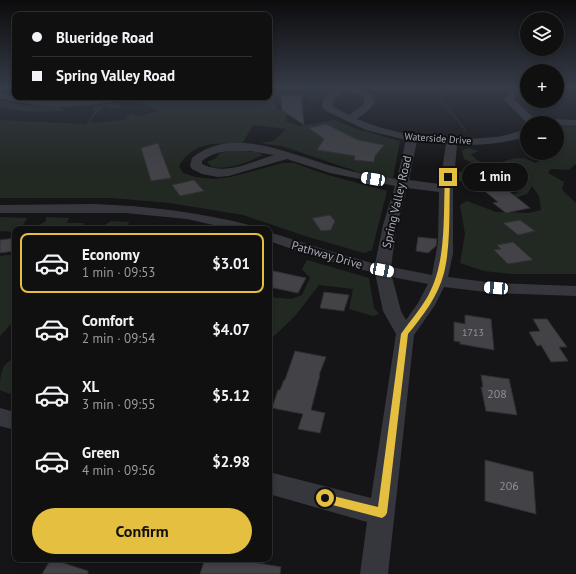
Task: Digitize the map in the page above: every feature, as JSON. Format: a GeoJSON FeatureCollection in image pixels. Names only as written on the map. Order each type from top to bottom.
{"type":"FeatureCollection","features":[{"type":"Feature","properties":{"kind":"street","name":"Waterside Drive"},"geometry":{"type":"LineString","coordinates":[[339,114],[376,130],[412,138],[474,141],[512,138],[520,135]]}},
{"type":"Feature","properties":{"kind":"street"},"geometry":{"type":"LineString","coordinates":[[351,119],[356,114]]}},
{"type":"Feature","properties":{"kind":"street"},"geometry":{"type":"LineString","coordinates":[[564,123],[576,123]]}},
{"type":"Feature","properties":{"kind":"street","name":"Spring Valley Road"},"geometry":{"type":"LineString","coordinates":[[405,334],[392,310],[382,270],[390,224],[402,183],[412,138]]}},
{"type":"Feature","properties":{"kind":"street"},"geometry":{"type":"LineString","coordinates":[[374,574],[405,334],[420,316],[432,295],[441,273],[444,253],[446,189],[452,141]]}},
{"type":"Feature","properties":{"kind":"street"},"geometry":{"type":"LineString","coordinates":[[286,156],[228,173],[212,173],[203,171],[196,166],[196,160],[201,154],[225,148],[269,150],[342,173],[446,189]]}},
{"type":"Feature","properties":{"kind":"street"},"geometry":{"type":"LineString","coordinates":[[0,209],[87,208],[186,214],[223,221],[239,226]]}},
{"type":"Feature","properties":{"kind":"street","name":"Pathway Drive"},"geometry":{"type":"LineString","coordinates":[[272,237],[342,261],[438,280],[482,287],[576,291]]}},
{"type":"Feature","properties":{"kind":"street"},"geometry":{"type":"LineString","coordinates":[[0,417],[12,420]]}},
{"type":"Feature","properties":{"kind":"street"},"geometry":{"type":"LineString","coordinates":[[272,484],[382,513]]}},
{"type":"Feature","properties":{"kind":"path"},"geometry":{"type":"LineString","coordinates":[[452,114],[474,141]]}},
{"type":"Feature","properties":{"kind":"shaded area"},"geometry":{"type":"Polygon","coordinates":[[[93,114],[96,114],[92,118],[91,123],[123,120],[130,114],[138,116],[147,114],[291,114],[286,115],[286,121],[299,126],[335,120],[351,127],[400,141],[393,178],[361,173],[282,146],[260,143],[273,141],[286,129],[253,125],[242,144],[206,145],[191,152],[179,166],[183,173],[196,177],[215,179],[230,177],[283,163],[294,163],[328,175],[387,191],[372,250],[364,253],[305,236],[243,215],[170,203],[111,198],[0,198],[0,120],[86,124],[93,114]]]}},
{"type":"Feature","properties":{"kind":"shaded area"},"geometry":{"type":"Polygon","coordinates":[[[564,126],[576,127],[576,164],[569,170],[551,169],[548,173],[564,182],[562,190],[576,203],[576,274],[513,274],[484,271],[460,263],[465,234],[460,205],[467,201],[496,212],[529,213],[541,210],[539,196],[532,186],[527,194],[515,198],[509,195],[518,193],[512,186],[492,181],[458,181],[458,172],[477,170],[480,166],[464,159],[462,150],[469,148],[479,151],[471,154],[477,160],[489,164],[520,158],[520,160],[528,160],[535,163],[541,160],[564,160],[564,126]]]}},
{"type":"Feature","properties":{"kind":"shaded area"},"geometry":{"type":"Polygon","coordinates":[[[234,150],[256,152],[263,155],[244,163],[226,168],[212,167],[207,162],[216,158],[220,153],[234,150]]]}},
{"type":"Feature","properties":{"kind":"shaded area"},"geometry":{"type":"Polygon","coordinates":[[[0,217],[27,218],[23,226],[12,226],[12,232],[0,231],[0,217]]]}},
{"type":"Feature","properties":{"kind":"shaded area"},"geometry":{"type":"Polygon","coordinates":[[[46,217],[69,218],[67,223],[84,223],[82,226],[38,226],[46,221],[46,217]]]}},
{"type":"Feature","properties":{"kind":"shaded area"},"geometry":{"type":"Polygon","coordinates":[[[111,221],[129,222],[127,226],[103,226],[111,221]]]}},
{"type":"Feature","properties":{"kind":"shaded area"},"geometry":{"type":"Polygon","coordinates":[[[12,254],[12,323],[0,336],[0,256],[12,254]]]}},
{"type":"Feature","properties":{"kind":"shaded area"},"geometry":{"type":"Polygon","coordinates":[[[307,260],[369,278],[374,308],[379,314],[373,316],[349,309],[353,289],[319,285],[295,316],[272,338],[272,297],[291,299],[302,295],[310,278],[302,269],[307,260]]]}},
{"type":"Feature","properties":{"kind":"shaded area"},"geometry":{"type":"Polygon","coordinates":[[[272,338],[273,368],[272,371],[272,338]]]}},
{"type":"Feature","properties":{"kind":"shaded area"},"geometry":{"type":"Polygon","coordinates":[[[12,360],[12,395],[0,390],[2,371],[6,364],[12,360]]]}},
{"type":"Feature","properties":{"kind":"building"},"geometry":{"type":"Polygon","coordinates":[[[288,114],[303,114],[304,125],[288,114]]]}},
{"type":"Feature","properties":{"kind":"building"},"geometry":{"type":"Polygon","coordinates":[[[326,124],[358,140],[384,145],[375,156],[374,162],[354,160],[355,156],[317,150],[324,139],[309,128],[326,124]]]}},
{"type":"Feature","properties":{"kind":"building"},"geometry":{"type":"Polygon","coordinates":[[[158,143],[171,178],[151,181],[141,148],[158,143]]]}},
{"type":"Feature","properties":{"kind":"building"},"geometry":{"type":"Polygon","coordinates":[[[194,180],[204,191],[180,196],[172,185],[194,180]]]}},
{"type":"Feature","properties":{"kind":"building"},"geometry":{"type":"Polygon","coordinates":[[[496,181],[530,208],[506,213],[493,203],[498,202],[476,184],[496,181]]]}},
{"type":"Feature","properties":{"kind":"building"},"geometry":{"type":"Polygon","coordinates":[[[330,215],[335,221],[331,230],[321,231],[312,218],[330,215]]]}},
{"type":"Feature","properties":{"kind":"building"},"geometry":{"type":"Polygon","coordinates":[[[520,220],[535,231],[518,235],[503,223],[520,220]]]}},
{"type":"Feature","properties":{"kind":"building"},"geometry":{"type":"Polygon","coordinates":[[[418,237],[437,239],[436,246],[428,253],[416,251],[418,237]]]}},
{"type":"Feature","properties":{"kind":"building"},"geometry":{"type":"Polygon","coordinates":[[[12,238],[12,251],[0,253],[0,240],[12,238]]]}},
{"type":"Feature","properties":{"kind":"building"},"geometry":{"type":"Polygon","coordinates":[[[513,242],[533,260],[508,264],[494,250],[501,249],[497,245],[513,242]]]}},
{"type":"Feature","properties":{"kind":"building"},"geometry":{"type":"Polygon","coordinates":[[[272,271],[306,278],[298,293],[272,288],[272,271]]]}},
{"type":"Feature","properties":{"kind":"building"},"geometry":{"type":"Polygon","coordinates":[[[324,292],[349,295],[344,311],[320,308],[324,292]]]}},
{"type":"Feature","properties":{"kind":"building"},"geometry":{"type":"Polygon","coordinates":[[[465,315],[491,319],[494,350],[460,344],[460,342],[454,341],[454,322],[465,324],[465,315]]]}},
{"type":"Feature","properties":{"kind":"building"},"geometry":{"type":"Polygon","coordinates":[[[533,319],[547,319],[567,347],[559,347],[568,361],[551,362],[541,345],[537,346],[529,332],[540,331],[533,319]]]}},
{"type":"Feature","properties":{"kind":"building"},"geometry":{"type":"Polygon","coordinates":[[[295,351],[326,357],[319,375],[311,410],[325,413],[320,433],[298,429],[303,414],[272,408],[278,390],[280,390],[285,380],[295,351]]]}},
{"type":"Feature","properties":{"kind":"building"},"geometry":{"type":"Polygon","coordinates":[[[481,375],[509,379],[517,415],[486,411],[481,387],[483,387],[481,375]]]}},
{"type":"Feature","properties":{"kind":"building"},"geometry":{"type":"Polygon","coordinates":[[[485,460],[533,472],[536,514],[485,501],[485,460]]]}},
{"type":"Feature","properties":{"kind":"building"},"geometry":{"type":"Polygon","coordinates":[[[49,562],[60,562],[88,571],[88,574],[42,574],[49,562]]]}},
{"type":"Feature","properties":{"kind":"building"},"geometry":{"type":"Polygon","coordinates":[[[204,562],[252,562],[281,567],[280,574],[200,574],[204,562]]]}},
{"type":"Feature","properties":{"kind":"route"},"geometry":{"type":"LineString","coordinates":[[325,498],[382,513],[405,334],[420,316],[432,295],[441,273],[444,253],[446,189],[448,177]]}}]}
